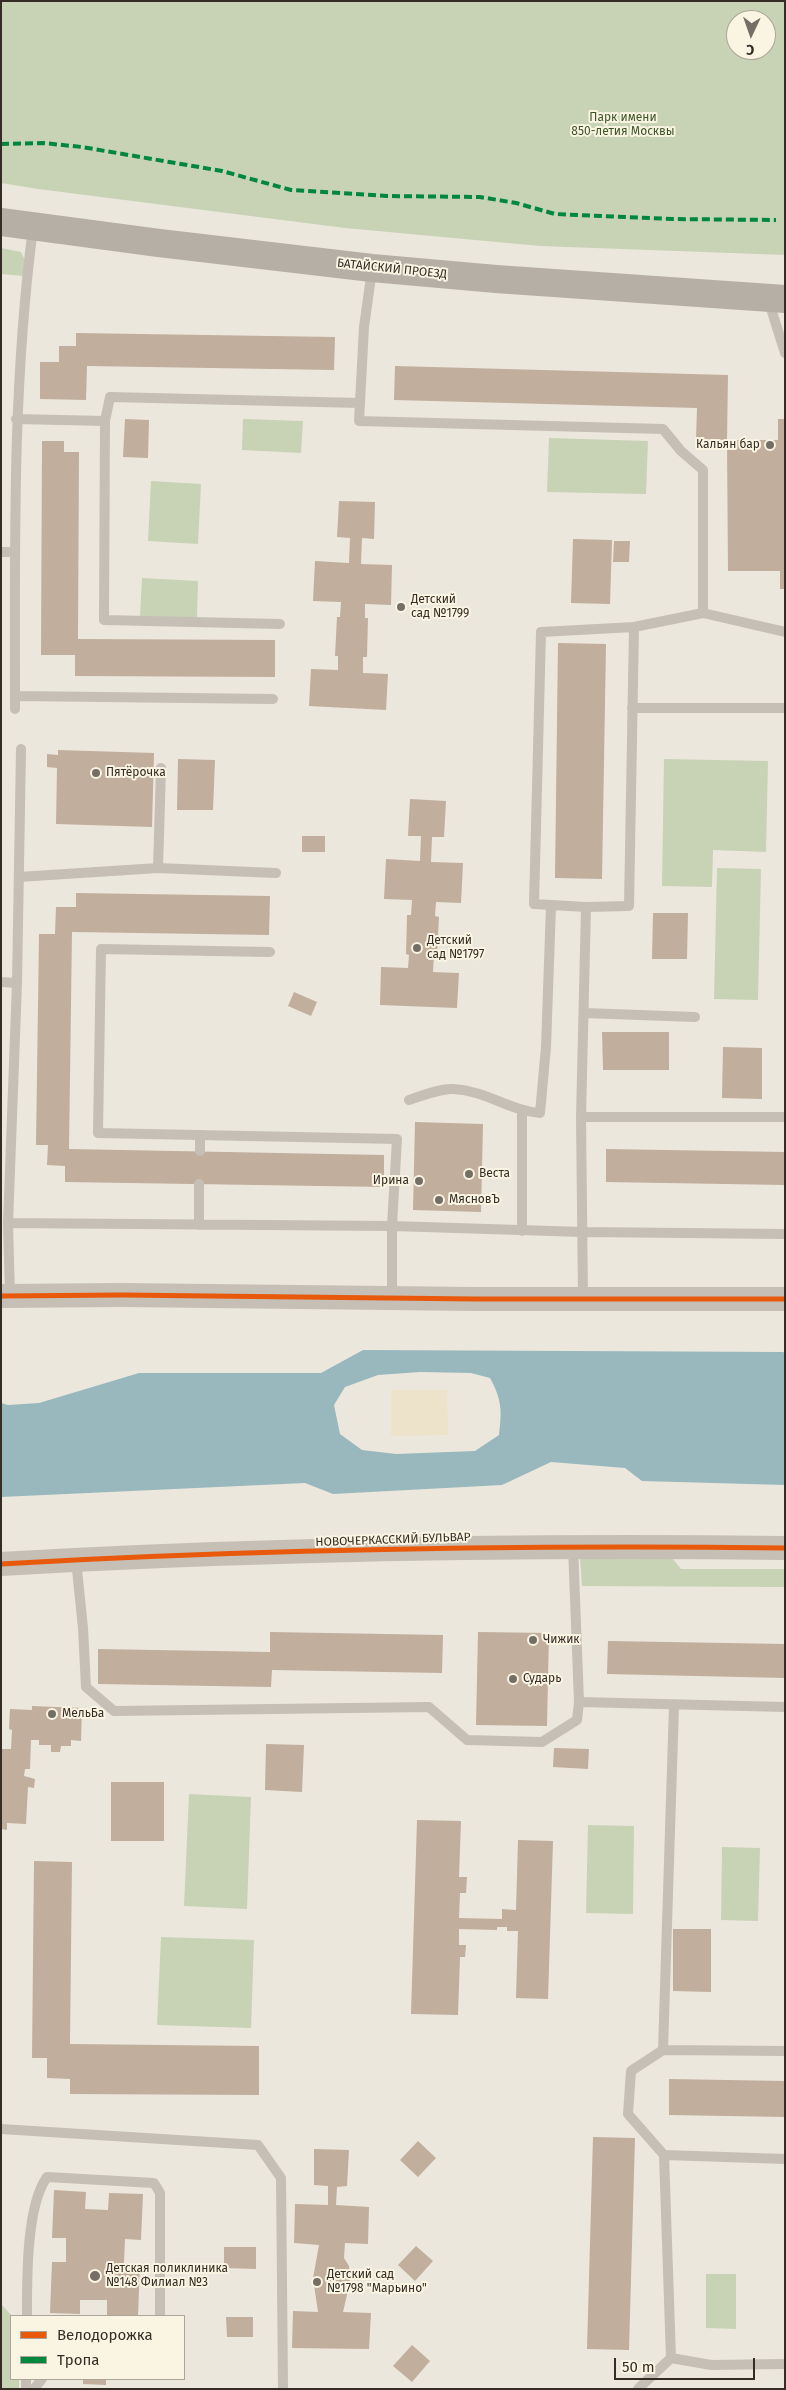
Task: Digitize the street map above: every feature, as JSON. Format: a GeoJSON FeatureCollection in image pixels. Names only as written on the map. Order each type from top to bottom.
{"type":"FeatureCollection","features":[{"type":"Feature","properties":{"kind":"main road","name":"БАТАЙСКИЙ ПРОЕЗД"},"geometry":{"type":"LineString","coordinates":[[1,222],[372,268],[505,280],[776,298]]}},
{"type":"Feature","properties":{"kind":"street"},"geometry":{"type":"LineString","coordinates":[[5,1296],[122,1294],[392,1299],[785,1299]]}},
{"type":"Feature","properties":{"kind":"street","name":"НОВОЧЕРКАССКИЙ БУЛЬВАР"},"geometry":{"type":"LineString","coordinates":[[1,1564],[76,1560],[573,1546],[785,1548]]}},
{"type":"Feature","properties":{"kind":"lane"},"geometry":{"type":"LineString","coordinates":[[15,709],[16,419],[27,279],[34,227]]}},
{"type":"Feature","properties":{"kind":"lane"},"geometry":{"type":"LineString","coordinates":[[372,268],[364,327],[358,421],[663,429],[681,451],[703,470],[703,613]]}},
{"type":"Feature","properties":{"kind":"lane"},"geometry":{"type":"LineString","coordinates":[[776,298],[785,353]]}},
{"type":"Feature","properties":{"kind":"lane"},"geometry":{"type":"LineString","coordinates":[[280,624],[104,620],[105,421],[110,397],[360,403]]}},
{"type":"Feature","properties":{"kind":"lane"},"geometry":{"type":"LineString","coordinates":[[16,419],[105,421]]}},
{"type":"Feature","properties":{"kind":"lane"},"geometry":{"type":"LineString","coordinates":[[1,552],[15,552]]}},
{"type":"Feature","properties":{"kind":"lane"},"geometry":{"type":"LineString","coordinates":[[634,626],[629,906],[586,907],[534,904],[541,632],[634,626],[703,613],[785,632]]}},
{"type":"Feature","properties":{"kind":"lane"},"geometry":{"type":"LineString","coordinates":[[15,696],[273,699]]}},
{"type":"Feature","properties":{"kind":"lane"},"geometry":{"type":"LineString","coordinates":[[632,708],[785,708]]}},
{"type":"Feature","properties":{"kind":"lane"},"geometry":{"type":"LineString","coordinates":[[5,1296],[17,983],[21,749]]}},
{"type":"Feature","properties":{"kind":"lane"},"geometry":{"type":"LineString","coordinates":[[158,868],[161,768]]}},
{"type":"Feature","properties":{"kind":"lane"},"geometry":{"type":"LineString","coordinates":[[19,877],[158,868],[276,873]]}},
{"type":"Feature","properties":{"kind":"lane"},"geometry":{"type":"LineString","coordinates":[[409,1100],[452,1089],[481,1094],[522,1111],[540,1113],[546,1047],[551,906]]}},
{"type":"Feature","properties":{"kind":"lane"},"geometry":{"type":"LineString","coordinates":[[583,1300],[581,1117],[586,907]]}},
{"type":"Feature","properties":{"kind":"lane"},"geometry":{"type":"LineString","coordinates":[[270,952],[101,950],[98,1133],[397,1140],[392,1226],[392,1299]]}},
{"type":"Feature","properties":{"kind":"lane"},"geometry":{"type":"LineString","coordinates":[[1,982],[17,983]]}},
{"type":"Feature","properties":{"kind":"lane"},"geometry":{"type":"LineString","coordinates":[[584,1013],[695,1017]]}},
{"type":"Feature","properties":{"kind":"lane"},"geometry":{"type":"LineString","coordinates":[[522,1111],[522,1231]]}},
{"type":"Feature","properties":{"kind":"lane"},"geometry":{"type":"LineString","coordinates":[[581,1117],[785,1117]]}},
{"type":"Feature","properties":{"kind":"lane"},"geometry":{"type":"LineString","coordinates":[[200,1135],[200,1152]]}},
{"type":"Feature","properties":{"kind":"lane"},"geometry":{"type":"LineString","coordinates":[[199,1184],[199,1225]]}},
{"type":"Feature","properties":{"kind":"lane"},"geometry":{"type":"LineString","coordinates":[[8,1223],[392,1226],[522,1231],[785,1234]]}},
{"type":"Feature","properties":{"kind":"lane"},"geometry":{"type":"LineString","coordinates":[[76,1560],[83,1628],[86,1687],[114,1711],[429,1707],[467,1740],[542,1742],[577,1720],[579,1702],[573,1546]]}},
{"type":"Feature","properties":{"kind":"lane"},"geometry":{"type":"LineString","coordinates":[[579,1702],[785,1708]]}},
{"type":"Feature","properties":{"kind":"lane"},"geometry":{"type":"LineString","coordinates":[[662,2050],[674,1705]]}},
{"type":"Feature","properties":{"kind":"lane"},"geometry":{"type":"LineString","coordinates":[[638,2389],[671,2358],[664,2155],[628,2114],[631,2071],[662,2050],[785,2050]]}},
{"type":"Feature","properties":{"kind":"lane"},"geometry":{"type":"LineString","coordinates":[[1,2129],[258,2145],[281,2178],[283,2389]]}},
{"type":"Feature","properties":{"kind":"lane"},"geometry":{"type":"LineString","coordinates":[[664,2155],[785,2159]]}},
{"type":"Feature","properties":{"kind":"lane"},"geometry":{"type":"LineString","coordinates":[[27,2315],[27,2254],[40,2187],[47,2177],[154,2183],[160,2193],[160,2315]]}},
{"type":"Feature","properties":{"kind":"lane"},"geometry":{"type":"LineString","coordinates":[[22,2237],[27,2254]]}},
{"type":"Feature","properties":{"kind":"lane"},"geometry":{"type":"LineString","coordinates":[[671,2358],[711,2365],[785,2364]]}},
{"type":"Feature","properties":{"kind":"green space","name":"Парк имени 850-летия Москвы"},"geometry":{"type":"Polygon","coordinates":[[[1,1],[785,1],[785,255],[540,246],[345,228],[1,183],[1,1]]]}},
{"type":"Feature","properties":{"kind":"green space"},"geometry":{"type":"Polygon","coordinates":[[[1,248],[21,252],[25,260],[24,276],[1,274],[1,248]]]}},
{"type":"Feature","properties":{"kind":"green space"},"geometry":{"type":"Polygon","coordinates":[[[243,419],[303,421],[301,453],[242,450],[243,419]]]}},
{"type":"Feature","properties":{"kind":"green space"},"geometry":{"type":"Polygon","coordinates":[[[549,438],[648,441],[646,494],[547,492],[549,438]]]}},
{"type":"Feature","properties":{"kind":"green space"},"geometry":{"type":"Polygon","coordinates":[[[151,481],[201,484],[198,544],[148,541],[151,481]]]}},
{"type":"Feature","properties":{"kind":"green space"},"geometry":{"type":"Polygon","coordinates":[[[142,578],[198,581],[197,619],[140,616],[142,578]]]}},
{"type":"Feature","properties":{"kind":"green space"},"geometry":{"type":"Polygon","coordinates":[[[664,759],[768,761],[766,852],[713,850],[712,887],[662,886],[664,759]]]}},
{"type":"Feature","properties":{"kind":"green space"},"geometry":{"type":"Polygon","coordinates":[[[717,868],[761,869],[758,1000],[714,999],[717,868]]]}},
{"type":"Feature","properties":{"kind":"green space"},"geometry":{"type":"Polygon","coordinates":[[[580,1558],[672,1558],[681,1569],[785,1569],[785,1587],[582,1586],[580,1558]]]}},
{"type":"Feature","properties":{"kind":"green space"},"geometry":{"type":"Polygon","coordinates":[[[189,1794],[251,1797],[247,1909],[184,1906],[189,1794]]]}},
{"type":"Feature","properties":{"kind":"green space"},"geometry":{"type":"Polygon","coordinates":[[[588,1825],[634,1826],[633,1914],[586,1913],[588,1825]]]}},
{"type":"Feature","properties":{"kind":"green space"},"geometry":{"type":"Polygon","coordinates":[[[722,1847],[760,1848],[758,1921],[721,1920],[722,1847]]]}},
{"type":"Feature","properties":{"kind":"green space"},"geometry":{"type":"Polygon","coordinates":[[[161,1937],[254,1940],[251,2028],[157,2025],[161,1937]]]}},
{"type":"Feature","properties":{"kind":"green space"},"geometry":{"type":"Polygon","coordinates":[[[706,2274],[736,2274],[736,2329],[706,2328],[706,2274]]]}},
{"type":"Feature","properties":{"kind":"green space"},"geometry":{"type":"Polygon","coordinates":[[[1,2304],[11,2315],[10,2380],[19,2380],[19,2389],[1,2389],[1,2304]]]}},
{"type":"Feature","properties":{"kind":"shaded area"},"geometry":{"type":"Polygon","coordinates":[[[391,1390],[447,1390],[448,1435],[391,1436],[391,1390]]]}},
{"type":"Feature","properties":{"kind":"water"},"geometry":{"type":"Polygon","coordinates":[[[363,1350],[783,1352],[785,1353],[785,1485],[642,1481],[625,1468],[551,1462],[502,1485],[333,1494],[305,1483],[1,1497],[1,1403],[8,1405],[39,1403],[139,1373],[321,1373],[363,1350]],[[420,1372],[378,1375],[345,1387],[334,1405],[340,1434],[362,1450],[396,1454],[475,1451],[499,1435],[501,1412],[499,1399],[490,1378],[471,1373],[420,1372]]]}},
{"type":"Feature","properties":{"kind":"building"},"geometry":{"type":"Polygon","coordinates":[[[76,333],[335,337],[334,370],[87,366],[86,400],[40,399],[40,362],[59,362],[59,346],[76,346],[76,333]]]}},
{"type":"Feature","properties":{"kind":"building"},"geometry":{"type":"Polygon","coordinates":[[[395,366],[728,375],[727,440],[696,439],[697,408],[394,400],[395,366]]]}},
{"type":"Feature","properties":{"kind":"building"},"geometry":{"type":"Polygon","coordinates":[[[125,419],[149,420],[148,458],[123,457],[125,419]]]}},
{"type":"Feature","properties":{"kind":"building"},"geometry":{"type":"Polygon","coordinates":[[[778,419],[785,419],[785,589],[780,589],[780,571],[728,571],[727,440],[778,440],[778,419]]]}},
{"type":"Feature","properties":{"kind":"building"},"geometry":{"type":"Polygon","coordinates":[[[42,441],[64,441],[64,452],[79,452],[78,639],[275,640],[275,677],[75,676],[75,655],[41,655],[42,441]]]}},
{"type":"Feature","properties":{"kind":"building"},"geometry":{"type":"Polygon","coordinates":[[[339,501],[375,502],[374,539],[362,538],[361,564],[392,565],[391,605],[365,604],[365,618],[368,618],[367,657],[363,657],[363,673],[388,674],[386,710],[309,706],[311,669],[338,670],[338,656],[335,656],[337,617],[340,617],[341,602],[313,601],[315,561],[349,563],[350,538],[337,537],[339,501]]]}},
{"type":"Feature","properties":{"kind":"building"},"geometry":{"type":"Polygon","coordinates":[[[573,539],[612,540],[610,604],[571,603],[573,539]]]}},
{"type":"Feature","properties":{"kind":"building"},"geometry":{"type":"Polygon","coordinates":[[[614,541],[630,541],[629,562],[613,562],[614,541]]]}},
{"type":"Feature","properties":{"kind":"building"},"geometry":{"type":"Polygon","coordinates":[[[558,643],[606,644],[602,879],[555,878],[558,643]]]}},
{"type":"Feature","properties":{"kind":"building"},"geometry":{"type":"Polygon","coordinates":[[[58,750],[154,753],[152,827],[56,824],[57,768],[47,767],[47,754],[58,755],[58,750]]]}},
{"type":"Feature","properties":{"kind":"building"},"geometry":{"type":"Polygon","coordinates":[[[178,759],[215,760],[213,810],[177,810],[178,759]]]}},
{"type":"Feature","properties":{"kind":"building"},"geometry":{"type":"Polygon","coordinates":[[[410,799],[446,801],[444,837],[432,837],[431,862],[463,863],[461,903],[436,902],[435,916],[439,917],[437,955],[434,955],[433,972],[459,973],[457,1008],[380,1005],[381,967],[408,968],[409,955],[406,954],[407,915],[411,915],[412,900],[384,899],[386,859],[420,861],[421,836],[408,836],[410,799]]]}},
{"type":"Feature","properties":{"kind":"building"},"geometry":{"type":"Polygon","coordinates":[[[302,836],[325,836],[325,852],[302,852],[302,836]]]}},
{"type":"Feature","properties":{"kind":"building"},"geometry":{"type":"Polygon","coordinates":[[[76,893],[270,896],[269,935],[72,932],[69,1149],[384,1155],[384,1187],[65,1182],[65,1166],[47,1165],[48,1145],[36,1145],[39,934],[55,934],[56,907],[76,907],[76,893]]]}},
{"type":"Feature","properties":{"kind":"building"},"geometry":{"type":"Polygon","coordinates":[[[653,913],[688,913],[687,959],[652,959],[653,913]]]}},
{"type":"Feature","properties":{"kind":"building"},"geometry":{"type":"Polygon","coordinates":[[[294,992],[317,1002],[311,1016],[288,1006],[294,992]]]}},
{"type":"Feature","properties":{"kind":"building"},"geometry":{"type":"Polygon","coordinates":[[[602,1032],[669,1032],[669,1070],[603,1070],[602,1032]]]}},
{"type":"Feature","properties":{"kind":"building"},"geometry":{"type":"Polygon","coordinates":[[[723,1047],[762,1048],[762,1099],[722,1098],[723,1047]]]}},
{"type":"Feature","properties":{"kind":"building"},"geometry":{"type":"Polygon","coordinates":[[[415,1122],[483,1124],[481,1212],[413,1210],[415,1122]]]}},
{"type":"Feature","properties":{"kind":"building"},"geometry":{"type":"Polygon","coordinates":[[[606,1149],[785,1152],[785,1185],[606,1182],[606,1149]]]}},
{"type":"Feature","properties":{"kind":"building"},"geometry":{"type":"Polygon","coordinates":[[[270,1632],[443,1635],[442,1673],[272,1670],[271,1687],[98,1684],[98,1649],[270,1652],[270,1632]]]}},
{"type":"Feature","properties":{"kind":"building","name":"Сударь"},"geometry":{"type":"Polygon","coordinates":[[[478,1632],[549,1633],[547,1726],[476,1725],[478,1632]]]}},
{"type":"Feature","properties":{"kind":"building"},"geometry":{"type":"Polygon","coordinates":[[[608,1641],[785,1644],[785,1678],[607,1674],[608,1641]]]}},
{"type":"Feature","properties":{"kind":"building"},"geometry":{"type":"Polygon","coordinates":[[[32,1706],[82,1708],[81,1741],[71,1740],[71,1746],[61,1746],[60,1752],[51,1752],[51,1745],[39,1745],[39,1740],[31,1740],[30,1769],[25,1769],[24,1776],[35,1779],[34,1788],[28,1787],[26,1824],[7,1823],[7,1830],[1,1829],[1,1749],[11,1749],[10,1709],[32,1710],[32,1706]]]}},
{"type":"Feature","properties":{"kind":"building"},"geometry":{"type":"Polygon","coordinates":[[[266,1744],[304,1745],[302,1792],[265,1790],[266,1744]]]}},
{"type":"Feature","properties":{"kind":"building"},"geometry":{"type":"Polygon","coordinates":[[[554,1748],[589,1749],[588,1769],[553,1767],[554,1748]]]}},
{"type":"Feature","properties":{"kind":"building"},"geometry":{"type":"Polygon","coordinates":[[[111,1782],[164,1782],[164,1841],[111,1841],[111,1782]]]}},
{"type":"Feature","properties":{"kind":"building"},"geometry":{"type":"Polygon","coordinates":[[[417,1820],[461,1821],[459,1877],[467,1877],[466,1893],[460,1893],[459,1918],[502,1919],[502,1909],[516,1910],[518,1840],[553,1841],[548,1999],[516,1998],[518,1931],[507,1931],[507,1927],[497,1927],[497,1930],[459,1929],[459,1945],[466,1945],[465,1957],[460,1957],[458,2015],[411,2014],[417,1820]]]}},
{"type":"Feature","properties":{"kind":"building"},"geometry":{"type":"Polygon","coordinates":[[[34,1861],[72,1862],[70,2044],[259,2046],[259,2095],[70,2094],[70,2079],[47,2078],[47,2058],[32,2058],[34,1861]]]}},
{"type":"Feature","properties":{"kind":"building"},"geometry":{"type":"Polygon","coordinates":[[[673,1929],[711,1929],[711,1992],[673,1991],[673,1929]]]}},
{"type":"Feature","properties":{"kind":"building"},"geometry":{"type":"Polygon","coordinates":[[[669,2079],[785,2081],[785,2117],[669,2115],[669,2079]]]}},
{"type":"Feature","properties":{"kind":"building"},"geometry":{"type":"Polygon","coordinates":[[[593,2137],[635,2138],[629,2350],[587,2349],[593,2137]]]}},
{"type":"Feature","properties":{"kind":"building"},"geometry":{"type":"Polygon","coordinates":[[[418,2141],[436,2158],[418,2177],[400,2160],[418,2141]]]}},
{"type":"Feature","properties":{"kind":"building"},"geometry":{"type":"Polygon","coordinates":[[[314,2149],[349,2150],[347,2186],[337,2187],[336,2205],[369,2207],[368,2244],[345,2243],[344,2258],[349,2266],[350,2282],[343,2312],[371,2313],[369,2349],[292,2348],[293,2311],[318,2312],[313,2278],[319,2245],[294,2243],[295,2204],[328,2205],[328,2186],[314,2185],[314,2149]]]}},
{"type":"Feature","properties":{"kind":"building"},"geometry":{"type":"Polygon","coordinates":[[[54,2190],[86,2192],[85,2209],[108,2210],[109,2193],[143,2194],[141,2240],[125,2239],[124,2263],[140,2264],[138,2315],[107,2315],[107,2300],[80,2300],[80,2314],[50,2313],[52,2262],[66,2262],[66,2238],[52,2238],[54,2190]]]}},
{"type":"Feature","properties":{"kind":"building"},"geometry":{"type":"Polygon","coordinates":[[[416,2246],[433,2261],[415,2281],[398,2265],[416,2246]]]}},
{"type":"Feature","properties":{"kind":"building"},"geometry":{"type":"Polygon","coordinates":[[[224,2247],[256,2247],[256,2269],[224,2268],[224,2247]]]}},
{"type":"Feature","properties":{"kind":"building"},"geometry":{"type":"Polygon","coordinates":[[[226,2317],[253,2317],[253,2337],[227,2337],[226,2317]]]}},
{"type":"Feature","properties":{"kind":"building"},"geometry":{"type":"Polygon","coordinates":[[[412,2345],[430,2361],[412,2382],[393,2366],[412,2345]]]}},
{"type":"Feature","properties":{"kind":"building"},"geometry":{"type":"Polygon","coordinates":[[[83,2380],[106,2380],[106,2385],[83,2384],[83,2380]]]}},
{"type":"Feature","properties":{"kind":"marked path"},"geometry":{"type":"LineString","coordinates":[[1,144],[43,143],[82,147],[222,171],[291,190],[387,196],[480,197],[516,203],[555,214],[672,219],[776,220]]}},
{"type":"Feature","properties":{"kind":"cycle path"},"geometry":{"type":"LineString","coordinates":[[1,1296],[785,1299]]}},
{"type":"Feature","properties":{"kind":"cycle path"},"geometry":{"type":"LineString","coordinates":[[1,1564],[393,1549],[785,1548]]}},
{"type":"Feature","properties":{"kind":"place","name":"Кальян бар"},"geometry":{"type":"Point","coordinates":[770,445]}},
{"type":"Feature","properties":{"kind":"place","name":"Детский сад №1799"},"geometry":{"type":"Point","coordinates":[401,607]}},
{"type":"Feature","properties":{"kind":"place","name":"Пятёрочка"},"geometry":{"type":"Point","coordinates":[96,773]}},
{"type":"Feature","properties":{"kind":"place","name":"Детский сад №1797"},"geometry":{"type":"Point","coordinates":[417,948]}},
{"type":"Feature","properties":{"kind":"place","name":"Веста"},"geometry":{"type":"Point","coordinates":[469,1174]}},
{"type":"Feature","properties":{"kind":"place","name":"Ирина"},"geometry":{"type":"Point","coordinates":[419,1181]}},
{"type":"Feature","properties":{"kind":"place","name":"МясновЪ"},"geometry":{"type":"Point","coordinates":[439,1200]}},
{"type":"Feature","properties":{"kind":"place","name":"Чижик"},"geometry":{"type":"Point","coordinates":[533,1640]}},
{"type":"Feature","properties":{"kind":"place","name":"Сударь"},"geometry":{"type":"Point","coordinates":[513,1679]}},
{"type":"Feature","properties":{"kind":"place","name":"МельБа"},"geometry":{"type":"Point","coordinates":[52,1714]}},
{"type":"Feature","properties":{"kind":"place","name":"Детская поликлиника №148 Филиал №3"},"geometry":{"type":"Point","coordinates":[95,2276]}},
{"type":"Feature","properties":{"kind":"place","name":"Детский сад №1798 \"Марьино\""},"geometry":{"type":"Point","coordinates":[317,2282]}}]}
